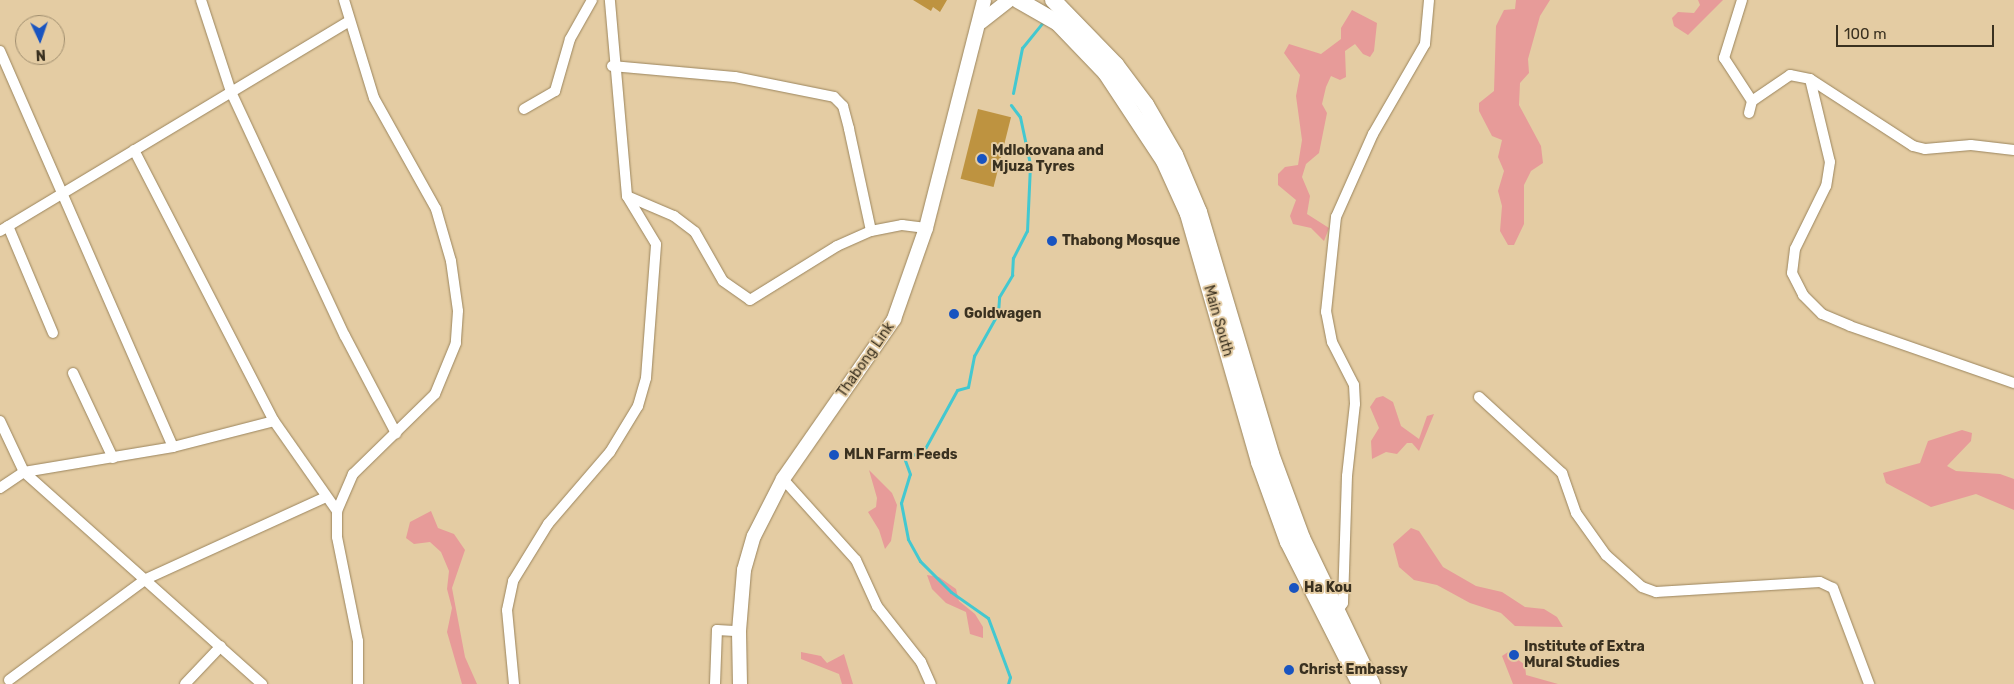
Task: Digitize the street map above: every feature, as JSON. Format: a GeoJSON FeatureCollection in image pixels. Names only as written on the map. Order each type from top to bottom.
{"type":"FeatureCollection","features":[{"type":"Feature","properties":{"kind":"highway"},"geometry":{"type":"LineString","coordinates":[[1006,0],[1014,0]]}},
{"type":"Feature","properties":{"kind":"highway","name":"Main South"},"geometry":{"type":"LineString","coordinates":[[1018,0],[1051,18],[1106,73],[1164,161],[1188,214],[1259,462],[1288,542],[1331,618],[1372,684]]}},
{"type":"Feature","properties":{"kind":"highway","name":"Main South"},"geometry":{"type":"LineString","coordinates":[[1053,0],[1116,65],[1146,105],[1175,155],[1200,212],[1271,454],[1331,618],[1360,684]]}},
{"type":"Feature","properties":{"kind":"main road","name":"Thabong Link"},"geometry":{"type":"LineString","coordinates":[[740,684],[739,631],[744,570],[754,536],[783,479],[894,319],[926,228],[981,22],[984,0]]}},
{"type":"Feature","properties":{"kind":"main road"},"geometry":{"type":"LineString","coordinates":[[981,22],[1006,0]]}},
{"type":"Feature","properties":{"kind":"street"},"geometry":{"type":"LineString","coordinates":[[200,0],[231,92],[345,336],[396,433]]}},
{"type":"Feature","properties":{"kind":"street"},"geometry":{"type":"LineString","coordinates":[[344,0],[374,98],[436,209],[452,261],[458,311],[456,344],[449,369],[436,394],[353,474],[337,510],[337,537],[358,641],[358,684]]}},
{"type":"Feature","properties":{"kind":"street"},"geometry":{"type":"LineString","coordinates":[[524,109],[555,91],[570,39],[592,0]]}},
{"type":"Feature","properties":{"kind":"street"},"geometry":{"type":"LineString","coordinates":[[514,684],[507,610],[513,581],[548,524],[610,452],[638,406],[646,378],[656,244],[627,196],[612,66],[610,0]]}},
{"type":"Feature","properties":{"kind":"street"},"geometry":{"type":"LineString","coordinates":[[1331,618],[1343,603],[1347,476],[1355,404],[1354,385],[1332,342],[1326,312],[1336,217],[1373,134],[1425,44],[1428,0]]}},
{"type":"Feature","properties":{"kind":"street"},"geometry":{"type":"LineString","coordinates":[[1742,0],[1724,58],[1752,101]]}},
{"type":"Feature","properties":{"kind":"street"},"geometry":{"type":"LineString","coordinates":[[54,333],[4,228],[349,21]]}},
{"type":"Feature","properties":{"kind":"street"},"geometry":{"type":"LineString","coordinates":[[0,51],[60,193],[173,447]]}},
{"type":"Feature","properties":{"kind":"street"},"geometry":{"type":"LineString","coordinates":[[612,66],[735,77],[834,97],[842,106],[847,121],[871,230]]}},
{"type":"Feature","properties":{"kind":"street"},"geometry":{"type":"LineString","coordinates":[[1749,113],[1752,101],[1790,75],[1810,79],[1914,146],[1925,149],[1971,146],[2014,150]]}},
{"type":"Feature","properties":{"kind":"street"},"geometry":{"type":"LineString","coordinates":[[1810,79],[1830,162],[1826,186],[1795,249],[1792,273],[1803,295],[1822,314],[1850,326],[2014,383]]}},
{"type":"Feature","properties":{"kind":"street"},"geometry":{"type":"LineString","coordinates":[[134,150],[274,421],[337,510]]}},
{"type":"Feature","properties":{"kind":"street"},"geometry":{"type":"LineString","coordinates":[[627,196],[674,216],[695,232],[722,281],[750,300],[837,246],[871,230],[902,225],[926,228]]}},
{"type":"Feature","properties":{"kind":"street"},"geometry":{"type":"LineString","coordinates":[[73,373],[113,458]]}},
{"type":"Feature","properties":{"kind":"street"},"geometry":{"type":"LineString","coordinates":[[1480,397],[1562,473],[1576,513],[1606,555],[1642,587],[1656,592],[1820,582],[1833,588],[1869,684]]}},
{"type":"Feature","properties":{"kind":"street"},"geometry":{"type":"LineString","coordinates":[[0,488],[24,472],[173,447],[274,421]]}},
{"type":"Feature","properties":{"kind":"street"},"geometry":{"type":"LineString","coordinates":[[0,422],[24,472],[262,684]]}},
{"type":"Feature","properties":{"kind":"street"},"geometry":{"type":"LineString","coordinates":[[783,479],[856,560],[877,606],[921,662],[931,684]]}},
{"type":"Feature","properties":{"kind":"street"},"geometry":{"type":"LineString","coordinates":[[0,673],[11,682],[146,579],[326,497]]}},
{"type":"Feature","properties":{"kind":"street"},"geometry":{"type":"LineString","coordinates":[[715,684],[717,630],[739,631]]}},
{"type":"Feature","properties":{"kind":"street"},"geometry":{"type":"LineString","coordinates":[[185,684],[221,646]]}},
{"type":"Feature","properties":{"kind":"shaded area"},"geometry":{"type":"Polygon","coordinates":[[[1516,0],[1550,0],[1540,16],[1528,59],[1529,73],[1520,83],[1519,105],[1541,146],[1543,163],[1531,171],[1524,185],[1524,224],[1514,245],[1508,245],[1500,231],[1502,206],[1498,191],[1504,171],[1498,157],[1502,140],[1492,136],[1479,111],[1479,103],[1494,91],[1496,26],[1504,10],[1515,9],[1516,0]]]}},
{"type":"Feature","properties":{"kind":"shaded area"},"geometry":{"type":"Polygon","coordinates":[[[1698,0],[1723,0],[1688,35],[1674,26],[1672,18],[1678,12],[1694,13],[1700,5],[1698,0]]]}},
{"type":"Feature","properties":{"kind":"shaded area"},"geometry":{"type":"Polygon","coordinates":[[[1352,10],[1377,23],[1374,51],[1370,57],[1363,54],[1355,44],[1345,51],[1346,77],[1340,80],[1331,76],[1326,87],[1322,104],[1327,113],[1319,153],[1306,164],[1302,177],[1310,196],[1307,214],[1329,228],[1324,241],[1311,228],[1293,224],[1290,216],[1296,200],[1278,185],[1278,174],[1285,167],[1298,165],[1302,140],[1296,96],[1300,75],[1284,53],[1289,44],[1321,54],[1341,39],[1341,28],[1352,10]]]}},
{"type":"Feature","properties":{"kind":"shaded area"},"geometry":{"type":"Polygon","coordinates":[[[1383,396],[1393,402],[1401,426],[1419,439],[1427,416],[1434,414],[1419,451],[1412,443],[1407,443],[1397,454],[1386,452],[1372,459],[1371,441],[1379,428],[1370,407],[1376,398],[1383,396]]]}},
{"type":"Feature","properties":{"kind":"shaded area"},"geometry":{"type":"Polygon","coordinates":[[[1962,430],[1972,433],[1971,441],[1947,466],[1956,471],[2000,474],[2014,479],[2014,510],[1976,494],[1931,507],[1886,483],[1883,473],[1920,463],[1928,441],[1962,430]]]}},
{"type":"Feature","properties":{"kind":"shaded area"},"geometry":{"type":"Polygon","coordinates":[[[869,470],[892,493],[897,505],[891,541],[885,549],[879,530],[868,512],[876,507],[877,498],[869,470]]]}},
{"type":"Feature","properties":{"kind":"shaded area"},"geometry":{"type":"Polygon","coordinates":[[[431,511],[438,528],[454,534],[465,550],[452,588],[465,657],[477,684],[462,684],[447,632],[452,608],[447,589],[449,571],[441,552],[430,542],[414,544],[406,538],[410,522],[431,511]]]}},
{"type":"Feature","properties":{"kind":"shaded area"},"geometry":{"type":"Polygon","coordinates":[[[1411,528],[1419,531],[1443,567],[1476,586],[1502,592],[1525,607],[1544,609],[1557,617],[1563,627],[1515,626],[1501,613],[1470,603],[1437,585],[1414,580],[1399,567],[1393,544],[1411,528]]]}},
{"type":"Feature","properties":{"kind":"shaded area"},"geometry":{"type":"Polygon","coordinates":[[[927,575],[939,577],[956,589],[959,601],[975,614],[983,627],[983,638],[970,634],[966,612],[946,603],[932,589],[927,575]]]}},
{"type":"Feature","properties":{"kind":"shaded area"},"geometry":{"type":"Polygon","coordinates":[[[801,652],[821,656],[827,663],[844,654],[853,684],[842,684],[839,674],[801,659],[801,652]]]}},
{"type":"Feature","properties":{"kind":"shaded area"},"geometry":{"type":"Polygon","coordinates":[[[1508,652],[1525,665],[1526,675],[1558,684],[1513,684],[1502,656],[1508,652]]]}},
{"type":"Feature","properties":{"kind":"building"},"geometry":{"type":"Polygon","coordinates":[[[913,0],[947,0],[940,12],[933,7],[931,11],[913,0]]]}},
{"type":"Feature","properties":{"kind":"building","name":"Mdlokovana and Mjuza Tyres"},"geometry":{"type":"Polygon","coordinates":[[[978,109],[1011,117],[994,187],[961,179],[978,109]]]}},
{"type":"Feature","properties":{"kind":"waterway"},"geometry":{"type":"LineString","coordinates":[[1013,93],[1022,48],[1042,23]]}},
{"type":"Feature","properties":{"kind":"waterway"},"geometry":{"type":"LineString","coordinates":[[1008,684],[1010,677],[988,618],[951,592],[920,561],[908,539],[901,503],[910,474],[903,455],[922,454],[957,390],[968,387],[974,356],[998,313],[999,297],[1012,275],[1013,258],[1027,231],[1030,164],[1020,117],[1011,105]]}},
{"type":"Feature","properties":{"kind":"place","name":"Mdlokovana and Mjuza Tyres"},"geometry":{"type":"Point","coordinates":[982,159]}},
{"type":"Feature","properties":{"kind":"place","name":"Thabong Mosque"},"geometry":{"type":"Point","coordinates":[1052,241]}},
{"type":"Feature","properties":{"kind":"place","name":"Goldwagen"},"geometry":{"type":"Point","coordinates":[954,314]}},
{"type":"Feature","properties":{"kind":"place","name":"MLN Farm Feeds"},"geometry":{"type":"Point","coordinates":[834,455]}},
{"type":"Feature","properties":{"kind":"place","name":"Ha Kou"},"geometry":{"type":"Point","coordinates":[1294,588]}},
{"type":"Feature","properties":{"kind":"place","name":"Institute of Extra Mural Studies"},"geometry":{"type":"Point","coordinates":[1514,655]}},
{"type":"Feature","properties":{"kind":"place","name":"Christ Embassy"},"geometry":{"type":"Point","coordinates":[1289,670]}}]}
